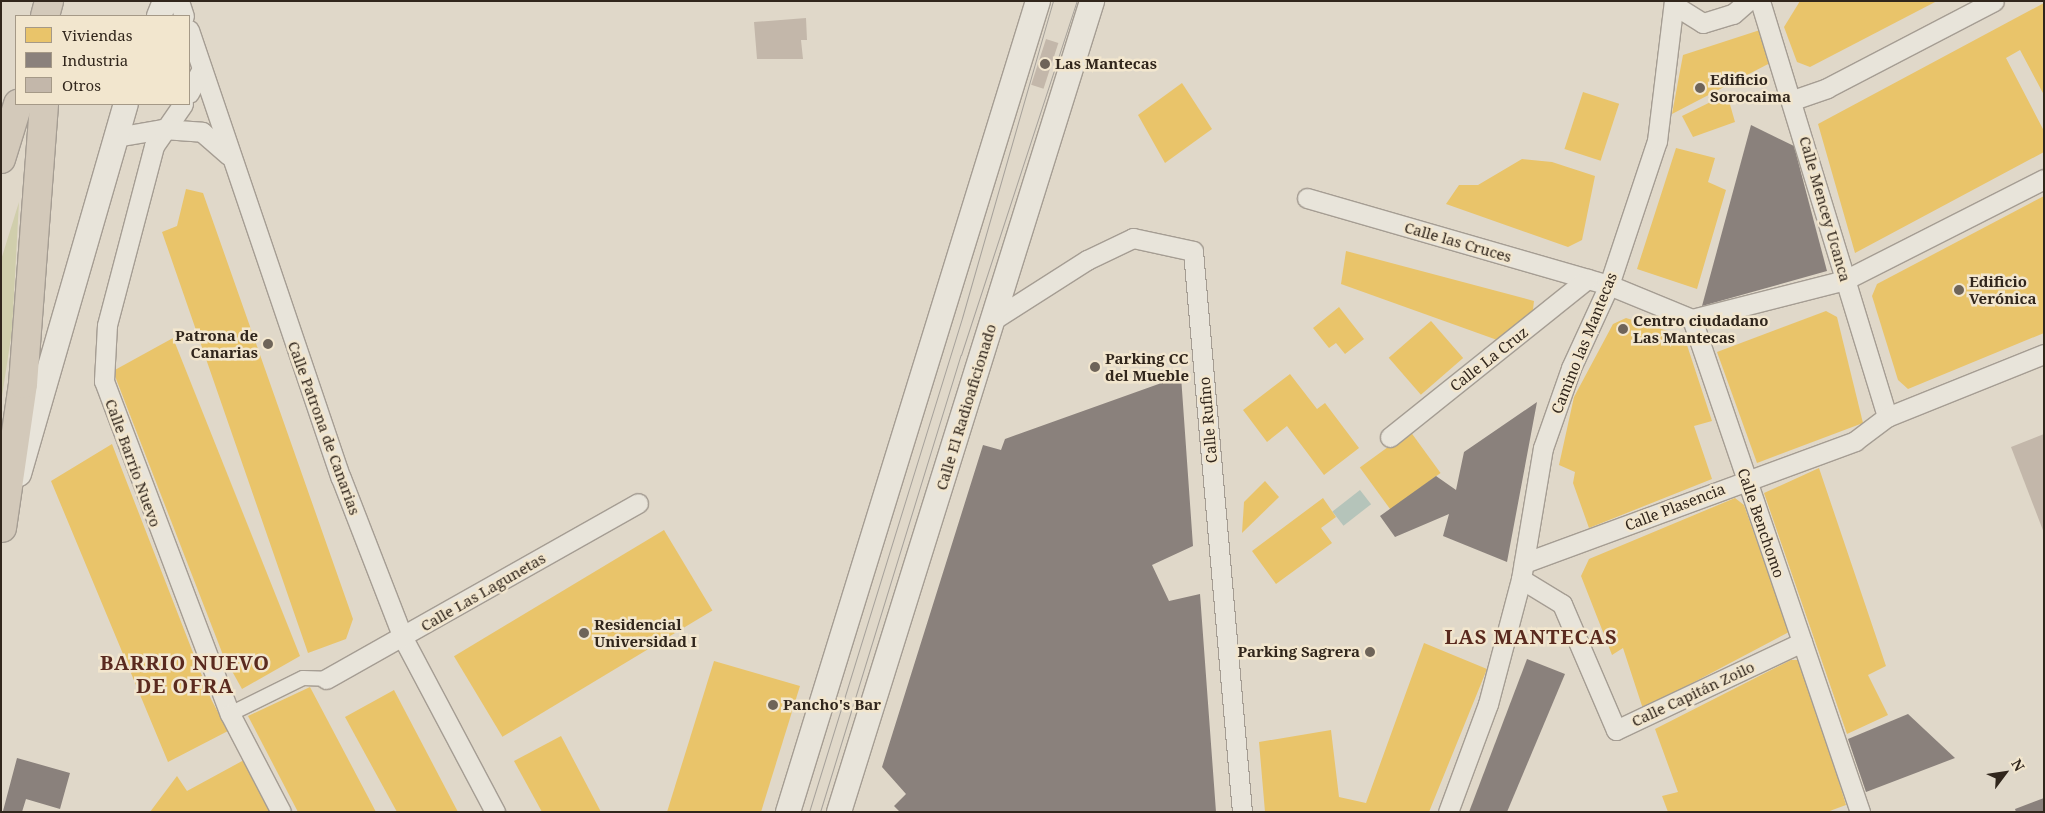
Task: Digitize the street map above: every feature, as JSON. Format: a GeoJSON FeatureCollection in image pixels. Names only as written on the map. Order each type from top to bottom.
{"type":"FeatureCollection","features":[{"type":"Feature","properties":{"kind":"highway"},"geometry":{"type":"LineString","coordinates":[[45,15],[50,1]]}},
{"type":"Feature","properties":{"kind":"highway"},"geometry":{"type":"LineString","coordinates":[[50,1],[50,15]]}},
{"type":"Feature","properties":{"kind":"highway"},"geometry":{"type":"LineString","coordinates":[[1,159],[18,105]]}},
{"type":"Feature","properties":{"kind":"highway"},"geometry":{"type":"LineString","coordinates":[[2,531],[23,384],[44,105]]}},
{"type":"Feature","properties":{"kind":"street"},"geometry":{"type":"LineString","coordinates":[[159,15],[165,1]]}},
{"type":"Feature","properties":{"kind":"street"},"geometry":{"type":"LineString","coordinates":[[179,1],[184,15]]}},
{"type":"Feature","properties":{"kind":"street"},"geometry":{"type":"LineString","coordinates":[[788,812],[1038,1]]}},
{"type":"Feature","properties":{"kind":"street","name":"Calle El Radioaficionado"},"geometry":{"type":"LineString","coordinates":[[840,812],[1092,1]]}},
{"type":"Feature","properties":{"kind":"street"},"geometry":{"type":"LineString","coordinates":[[1668,46],[1703,23],[1733,14],[1748,1]]}},
{"type":"Feature","properties":{"kind":"street","name":"Calle Mencey Ucanca"},"geometry":{"type":"LineString","coordinates":[[1760,1],[1792,100],[1887,417]]}},
{"type":"Feature","properties":{"kind":"street"},"geometry":{"type":"LineString","coordinates":[[1792,100],[1828,88],[1994,1]]}},
{"type":"Feature","properties":{"kind":"street"},"geometry":{"type":"LineString","coordinates":[[1674,3],[1703,23]]}},
{"type":"Feature","properties":{"kind":"street","name":"Camino las Mantecas"},"geometry":{"type":"LineString","coordinates":[[1448,812],[1488,704],[1523,571],[1543,448],[1571,368],[1609,285],[1656,141],[1674,3]]}},
{"type":"Feature","properties":{"kind":"street","name":"Calle Patrona de Canarias"},"geometry":{"type":"LineString","coordinates":[[190,33],[228,155],[341,478],[403,638],[495,812]]}},
{"type":"Feature","properties":{"kind":"street"},"geometry":{"type":"LineString","coordinates":[[190,91],[202,69]]}},
{"type":"Feature","properties":{"kind":"street"},"geometry":{"type":"LineString","coordinates":[[2,531],[126,105]]}},
{"type":"Feature","properties":{"kind":"street","name":"Calle Barrio Nuevo"},"geometry":{"type":"LineString","coordinates":[[182,105],[163,129],[154,146],[107,325],[104,381],[230,714],[281,812]]}},
{"type":"Feature","properties":{"kind":"street"},"geometry":{"type":"LineString","coordinates":[[116,137],[163,129],[202,132],[228,155]]}},
{"type":"Feature","properties":{"kind":"street"},"geometry":{"type":"LineString","coordinates":[[1609,285],[1692,319],[1845,280],[2044,179]]}},
{"type":"Feature","properties":{"kind":"street","name":"Calle las Cruces"},"geometry":{"type":"LineString","coordinates":[[1307,198],[1609,285]]}},
{"type":"Feature","properties":{"kind":"street","name":"Calle Rufino"},"geometry":{"type":"LineString","coordinates":[[993,320],[1087,260],[1133,238],[1194,251],[1242,812]]}},
{"type":"Feature","properties":{"kind":"street","name":"Calle La Cruz"},"geometry":{"type":"LineString","coordinates":[[1390,437],[1587,279]]}},
{"type":"Feature","properties":{"kind":"street","name":"Calle Benchomo"},"geometry":{"type":"LineString","coordinates":[[1692,319],[1858,811]]}},
{"type":"Feature","properties":{"kind":"street","name":"Calle Plasencia"},"geometry":{"type":"LineString","coordinates":[[1523,571],[1746,480],[1855,441],[1887,417],[2044,354]]}},
{"type":"Feature","properties":{"kind":"street","name":"Calle Las Lagunetas"},"geometry":{"type":"LineString","coordinates":[[326,679],[403,638],[638,503]]}},
{"type":"Feature","properties":{"kind":"street","name":"Calle Capitán Zoilo"},"geometry":{"type":"LineString","coordinates":[[1523,571],[1562,604],[1616,730],[1802,642]]}},
{"type":"Feature","properties":{"kind":"street"},"geometry":{"type":"LineString","coordinates":[[230,714],[303,678],[326,679]]}},
{"type":"Feature","properties":{"kind":"shaded area"},"geometry":{"type":"Polygon","coordinates":[[[19,202],[12,331],[1,403],[1,260],[19,202]]]}},
{"type":"Feature","properties":{"kind":"shaded area"},"geometry":{"type":"Polygon","coordinates":[[[1360,490],[1371,504],[1344,526],[1332,512],[1360,490]]]}},
{"type":"Feature","properties":{"kind":"building: Viviendas"},"geometry":{"type":"Polygon","coordinates":[[[1800,1],[1937,1],[1810,67],[1797,62],[1784,27],[1800,1]]]}},
{"type":"Feature","properties":{"kind":"building: Viviendas"},"geometry":{"type":"Polygon","coordinates":[[[2044,3],[2044,95],[2020,50],[2006,58],[2044,131],[2044,152],[1855,253],[1818,124],[2044,3]]]}},
{"type":"Feature","properties":{"kind":"building: Viviendas","name":"Edificio Sorocaima"},"geometry":{"type":"Polygon","coordinates":[[[1760,30],[1772,62],[1672,114],[1683,55],[1760,30]]]}},
{"type":"Feature","properties":{"kind":"building: Viviendas"},"geometry":{"type":"Polygon","coordinates":[[[1182,83],[1212,129],[1165,163],[1138,115],[1182,83]]]}},
{"type":"Feature","properties":{"kind":"building: Viviendas"},"geometry":{"type":"Polygon","coordinates":[[[1583,92],[1619,104],[1601,161],[1564,149],[1583,92]]]}},
{"type":"Feature","properties":{"kind":"building: Viviendas"},"geometry":{"type":"Polygon","coordinates":[[[1727,94],[1735,122],[1693,137],[1682,116],[1727,94]]]}},
{"type":"Feature","properties":{"kind":"building: Viviendas"},"geometry":{"type":"Polygon","coordinates":[[[1676,148],[1715,158],[1708,182],[1726,190],[1697,289],[1637,269],[1676,148]]]}},
{"type":"Feature","properties":{"kind":"building: Viviendas"},"geometry":{"type":"Polygon","coordinates":[[[1522,159],[1552,162],[1595,176],[1582,240],[1568,247],[1446,204],[1459,185],[1478,185],[1522,159]]]}},
{"type":"Feature","properties":{"kind":"building: Viviendas"},"geometry":{"type":"Polygon","coordinates":[[[186,189],[203,193],[353,619],[346,639],[308,653],[162,232],[177,226],[186,189]]]}},
{"type":"Feature","properties":{"kind":"building: Viviendas","name":"Edificio Verónica"},"geometry":{"type":"Polygon","coordinates":[[[2044,196],[2044,333],[1908,389],[1898,380],[1872,296],[1877,284],[2044,196]]]}},
{"type":"Feature","properties":{"kind":"building: Viviendas"},"geometry":{"type":"Polygon","coordinates":[[[1346,251],[1534,301],[1532,318],[1500,341],[1341,284],[1346,251]]]}},
{"type":"Feature","properties":{"kind":"building: Viviendas"},"geometry":{"type":"Polygon","coordinates":[[[1339,307],[1364,339],[1345,354],[1336,343],[1329,348],[1313,328],[1339,307]]]}},
{"type":"Feature","properties":{"kind":"building: Viviendas"},"geometry":{"type":"Polygon","coordinates":[[[1826,311],[1837,317],[1863,423],[1757,463],[1717,352],[1826,311]]]}},
{"type":"Feature","properties":{"kind":"building: Viviendas"},"geometry":{"type":"Polygon","coordinates":[[[1626,318],[1684,336],[1712,421],[1694,426],[1712,479],[1589,528],[1573,483],[1575,472],[1559,465],[1574,397],[1613,324],[1626,318]]]}},
{"type":"Feature","properties":{"kind":"building: Viviendas"},"geometry":{"type":"Polygon","coordinates":[[[1431,321],[1463,358],[1421,395],[1389,358],[1431,321]]]}},
{"type":"Feature","properties":{"kind":"building: Viviendas"},"geometry":{"type":"Polygon","coordinates":[[[173,338],[300,656],[242,689],[223,655],[113,371],[173,338]]]}},
{"type":"Feature","properties":{"kind":"building: Viviendas"},"geometry":{"type":"Polygon","coordinates":[[[1290,374],[1317,409],[1325,403],[1359,448],[1324,475],[1287,426],[1267,442],[1243,410],[1290,374]]]}},
{"type":"Feature","properties":{"kind":"building: Viviendas"},"geometry":{"type":"Polygon","coordinates":[[[1410,431],[1441,473],[1390,510],[1360,467],[1410,431]]]}},
{"type":"Feature","properties":{"kind":"building: Viviendas"},"geometry":{"type":"Polygon","coordinates":[[[112,444],[211,699],[228,731],[168,762],[51,481],[112,444]]]}},
{"type":"Feature","properties":{"kind":"building: Viviendas"},"geometry":{"type":"Polygon","coordinates":[[[1819,468],[1886,666],[1868,675],[1888,715],[1847,734],[1764,493],[1819,468]]]}},
{"type":"Feature","properties":{"kind":"building: Viviendas"},"geometry":{"type":"Polygon","coordinates":[[[1265,481],[1279,497],[1242,533],[1244,502],[1265,481]]]}},
{"type":"Feature","properties":{"kind":"building: Viviendas"},"geometry":{"type":"Polygon","coordinates":[[[1323,498],[1336,517],[1321,528],[1332,543],[1276,584],[1252,551],[1323,498]]]}},
{"type":"Feature","properties":{"kind":"building: Viviendas"},"geometry":{"type":"Polygon","coordinates":[[[1735,498],[1744,505],[1789,632],[1643,709],[1623,648],[1612,655],[1581,576],[1589,559],[1735,498]]]}},
{"type":"Feature","properties":{"kind":"building: Viviendas","name":"Residencial Universidad I"},"geometry":{"type":"Polygon","coordinates":[[[664,530],[712,611],[502,737],[454,656],[664,530]]]}},
{"type":"Feature","properties":{"kind":"building: Viviendas"},"geometry":{"type":"Polygon","coordinates":[[[1424,643],[1487,669],[1429,812],[1265,812],[1259,742],[1331,730],[1339,797],[1366,803],[1424,643]]]}},
{"type":"Feature","properties":{"kind":"building: Viviendas"},"geometry":{"type":"Polygon","coordinates":[[[1791,660],[1802,660],[1846,805],[1827,812],[1668,812],[1662,796],[1678,792],[1655,729],[1791,660]]]}},
{"type":"Feature","properties":{"kind":"building: Viviendas"},"geometry":{"type":"Polygon","coordinates":[[[714,661],[800,686],[761,812],[667,812],[714,661]]]}},
{"type":"Feature","properties":{"kind":"building: Viviendas"},"geometry":{"type":"Polygon","coordinates":[[[310,687],[376,812],[298,812],[248,716],[310,687]]]}},
{"type":"Feature","properties":{"kind":"building: Viviendas"},"geometry":{"type":"Polygon","coordinates":[[[394,690],[458,812],[397,812],[345,717],[394,690]]]}},
{"type":"Feature","properties":{"kind":"building: Viviendas"},"geometry":{"type":"Polygon","coordinates":[[[561,736],[601,812],[542,812],[514,761],[561,736]]]}},
{"type":"Feature","properties":{"kind":"building: Viviendas"},"geometry":{"type":"Polygon","coordinates":[[[244,760],[270,812],[150,812],[177,776],[187,791],[244,760]]]}},
{"type":"Feature","properties":{"kind":"building: Industria"},"geometry":{"type":"Polygon","coordinates":[[[1751,125],[1794,146],[1827,271],[1702,306],[1751,125]]]}},
{"type":"Feature","properties":{"kind":"building: Industria"},"geometry":{"type":"Polygon","coordinates":[[[1181,376],[1193,546],[1152,565],[1169,601],[1200,594],[1216,812],[900,812],[894,806],[906,794],[882,767],[983,445],[1001,450],[1005,439],[1181,376]]]}},
{"type":"Feature","properties":{"kind":"building: Industria"},"geometry":{"type":"Polygon","coordinates":[[[1537,402],[1507,562],[1443,536],[1449,514],[1395,537],[1380,516],[1436,476],[1456,490],[1464,452],[1537,402]]]}},
{"type":"Feature","properties":{"kind":"building: Industria"},"geometry":{"type":"Polygon","coordinates":[[[1527,659],[1565,674],[1507,812],[1469,812],[1527,659]]]}},
{"type":"Feature","properties":{"kind":"building: Industria"},"geometry":{"type":"Polygon","coordinates":[[[1908,714],[1955,758],[1866,792],[1848,739],[1908,714]]]}},
{"type":"Feature","properties":{"kind":"building: Industria"},"geometry":{"type":"Polygon","coordinates":[[[17,758],[70,773],[60,809],[26,799],[22,812],[3,811],[17,758]]]}},
{"type":"Feature","properties":{"kind":"building: Industria"},"geometry":{"type":"Polygon","coordinates":[[[2044,798],[2044,812],[2016,812],[2015,809],[2044,798]]]}},
{"type":"Feature","properties":{"kind":"building: Otros"},"geometry":{"type":"Polygon","coordinates":[[[806,18],[807,40],[801,40],[803,59],[757,59],[754,22],[806,18]]]}},
{"type":"Feature","properties":{"kind":"building: Otros","name":"Las Mantecas"},"geometry":{"type":"Polygon","coordinates":[[[1046,39],[1058,43],[1044,89],[1031,85],[1046,39]]]}},
{"type":"Feature","properties":{"kind":"building: Otros"},"geometry":{"type":"Polygon","coordinates":[[[2044,434],[2044,533],[2011,447],[2044,434]]]}},
{"type":"Feature","properties":{"kind":"tram line"},"geometry":{"type":"LineString","coordinates":[[809,812],[962,318],[1053,1]]}},
{"type":"Feature","properties":{"kind":"tram line"},"geometry":{"type":"LineString","coordinates":[[820,812],[961,355],[1077,1]]}},
{"type":"Feature","properties":{"kind":"place","name":"Las Mantecas"},"geometry":{"type":"Point","coordinates":[1045,64]}},
{"type":"Feature","properties":{"kind":"place","name":"Edificio Sorocaima"},"geometry":{"type":"Point","coordinates":[1700,88]}},
{"type":"Feature","properties":{"kind":"place","name":"Edificio Verónica"},"geometry":{"type":"Point","coordinates":[1959,290]}},
{"type":"Feature","properties":{"kind":"place","name":"Centro ciudadano Las Mantecas"},"geometry":{"type":"Point","coordinates":[1623,329]}},
{"type":"Feature","properties":{"kind":"place","name":"Patrona de Canarias"},"geometry":{"type":"Point","coordinates":[268,344]}},
{"type":"Feature","properties":{"kind":"place","name":"Parking CC del Mueble"},"geometry":{"type":"Point","coordinates":[1095,367]}},
{"type":"Feature","properties":{"kind":"place","name":"Residencial Universidad I"},"geometry":{"type":"Point","coordinates":[584,633]}},
{"type":"Feature","properties":{"kind":"place","name":"Parking Sagrera"},"geometry":{"type":"Point","coordinates":[1370,652]}},
{"type":"Feature","properties":{"kind":"place","name":"Pancho's Bar"},"geometry":{"type":"Point","coordinates":[773,705]}},
{"type":"Feature","properties":{"kind":"district","name":"LAS MANTECAS"},"geometry":{"type":"Point","coordinates":[1531,636]}},
{"type":"Feature","properties":{"kind":"district","name":"BARRIO NUEVO DE OFRA"},"geometry":{"type":"Point","coordinates":[185,674]}}]}
